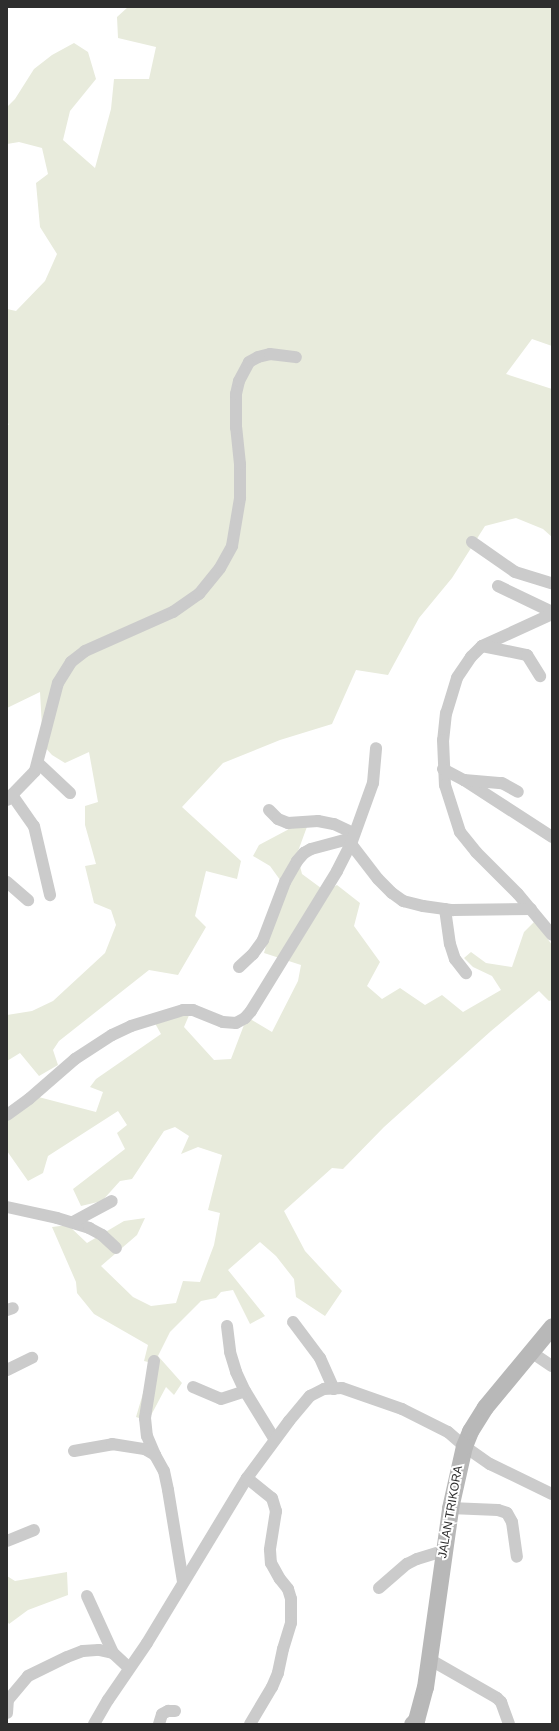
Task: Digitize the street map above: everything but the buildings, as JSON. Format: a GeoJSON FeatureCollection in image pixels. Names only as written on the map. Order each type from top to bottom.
{"type":"FeatureCollection","features":[{"type":"Feature","properties":{"kind":"street"},"geometry":{"type":"LineString","coordinates":[[50,895],[34,826],[10,797],[35,771],[58,683],[71,662],[85,651],[173,612],[199,594],[220,568],[232,546],[240,498],[240,464],[236,428],[236,394],[239,381],[249,362],[258,357],[270,354],[296,357]]}},
{"type":"Feature","properties":{"kind":"street"},"geometry":{"type":"LineString","coordinates":[[472,542],[515,572],[552,583]]}},
{"type":"Feature","properties":{"kind":"street"},"geometry":{"type":"LineString","coordinates":[[498,586],[552,613]]}},
{"type":"Feature","properties":{"kind":"street"},"geometry":{"type":"LineString","coordinates":[[552,613],[482,646],[471,656],[457,678],[446,713],[443,740],[443,769],[445,785],[460,832],[476,852],[531,908],[548,921],[552,935]]}},
{"type":"Feature","properties":{"kind":"street"},"geometry":{"type":"LineString","coordinates":[[482,646],[526,655],[540,676]]}},
{"type":"Feature","properties":{"kind":"street"},"geometry":{"type":"LineString","coordinates":[[7,1114],[29,1099],[75,1059],[112,1035],[131,1026],[183,1010],[193,1010],[223,1022],[236,1023],[245,1018],[251,1012],[337,871],[352,838],[373,783],[376,748]]}},
{"type":"Feature","properties":{"kind":"street"},"geometry":{"type":"LineString","coordinates":[[38,763],[70,793]]}},
{"type":"Feature","properties":{"kind":"street"},"geometry":{"type":"LineString","coordinates":[[443,769],[464,780],[552,837]]}},
{"type":"Feature","properties":{"kind":"street"},"geometry":{"type":"LineString","coordinates":[[464,780],[502,783],[518,792]]}},
{"type":"Feature","properties":{"kind":"street"},"geometry":{"type":"LineString","coordinates":[[269,810],[278,819],[288,823],[318,821],[334,824],[352,838],[378,879],[392,893],[403,901],[423,906],[446,909],[490,910],[531,908]]}},
{"type":"Feature","properties":{"kind":"street"},"geometry":{"type":"LineString","coordinates":[[239,967],[253,954],[263,940],[285,882],[297,861],[304,853],[311,849],[352,838]]}},
{"type":"Feature","properties":{"kind":"street"},"geometry":{"type":"LineString","coordinates":[[7,882],[28,900]]}},
{"type":"Feature","properties":{"kind":"street"},"geometry":{"type":"LineString","coordinates":[[446,909],[450,944],[455,959],[466,972]]}},
{"type":"Feature","properties":{"kind":"street"},"geometry":{"type":"LineString","coordinates":[[74,1222],[112,1201]]}},
{"type":"Feature","properties":{"kind":"street"},"geometry":{"type":"LineString","coordinates":[[7,1207],[74,1222],[102,1235],[116,1248]]}},
{"type":"Feature","properties":{"kind":"street"},"geometry":{"type":"LineString","coordinates":[[293,1322],[320,1358],[334,1389]]}},
{"type":"Feature","properties":{"kind":"street"},"geometry":{"type":"LineString","coordinates":[[227,1326],[230,1352],[245,1391],[275,1440]]}},
{"type":"Feature","properties":{"kind":"street","name":"JALAN TRIKORA"},"geometry":{"type":"LineString","coordinates":[[417,1722],[425,1687],[450,1508],[464,1446],[470,1431],[485,1407],[531,1352],[549,1334]]}},
{"type":"Feature","properties":{"kind":"street"},"geometry":{"type":"LineString","coordinates":[[531,1352],[552,1366]]}},
{"type":"Feature","properties":{"kind":"street"},"geometry":{"type":"LineString","coordinates":[[7,1370],[32,1358]]}},
{"type":"Feature","properties":{"kind":"street"},"geometry":{"type":"LineString","coordinates":[[154,1361],[145,1418],[147,1436],[164,1471],[183,1582]]}},
{"type":"Feature","properties":{"kind":"street"},"geometry":{"type":"LineString","coordinates":[[193,1387],[221,1399],[245,1391]]}},
{"type":"Feature","properties":{"kind":"street"},"geometry":{"type":"LineString","coordinates":[[94,1724],[129,1668],[147,1643],[247,1478],[310,1396],[324,1389],[342,1388],[402,1409],[448,1432],[464,1446],[490,1464],[552,1494]]}},
{"type":"Feature","properties":{"kind":"street"},"geometry":{"type":"LineString","coordinates":[[74,1451],[112,1444],[145,1449],[155,1455]]}},
{"type":"Feature","properties":{"kind":"street"},"geometry":{"type":"LineString","coordinates":[[247,1478],[272,1498],[276,1511],[270,1550],[271,1563],[280,1579],[288,1589],[291,1599],[291,1623],[283,1649],[278,1673],[272,1687],[250,1724]]}},
{"type":"Feature","properties":{"kind":"street"},"geometry":{"type":"LineString","coordinates":[[450,1508],[498,1510],[506,1513],[512,1522],[517,1557]]}},
{"type":"Feature","properties":{"kind":"street"},"geometry":{"type":"LineString","coordinates":[[7,1541],[34,1530]]}},
{"type":"Feature","properties":{"kind":"street"},"geometry":{"type":"LineString","coordinates":[[379,1588],[408,1564],[417,1559],[444,1551]]}},
{"type":"Feature","properties":{"kind":"street"},"geometry":{"type":"LineString","coordinates":[[87,1596],[113,1653],[129,1668]]}},
{"type":"Feature","properties":{"kind":"street"},"geometry":{"type":"LineString","coordinates":[[7,1713],[8,1700],[28,1676],[53,1663],[83,1651],[99,1650],[113,1653]]}},
{"type":"Feature","properties":{"kind":"street"},"geometry":{"type":"LineString","coordinates":[[429,1659],[497,1698],[501,1702],[509,1724]]}},
{"type":"Feature","properties":{"kind":"street"},"geometry":{"type":"LineString","coordinates":[[159,1724],[162,1714],[168,1711],[175,1711]]}},
{"type":"Feature","properties":{"kind":"shaded area"},"geometry":{"type":"Polygon","coordinates":[[[128,7],[552,7],[552,346],[532,339],[506,374],[552,389],[552,537],[543,529],[516,518],[485,526],[452,578],[419,618],[388,675],[356,670],[332,724],[280,740],[223,763],[182,807],[241,861],[237,879],[206,871],[195,916],[206,927],[178,975],[149,970],[59,1041],[53,1050],[58,1065],[39,1076],[20,1053],[7,1061],[7,1015],[32,1011],[53,1001],[105,953],[116,925],[111,910],[94,903],[85,866],[96,864],[85,825],[85,806],[98,802],[89,752],[65,763],[52,755],[43,745],[40,692],[7,708],[7,426],[9,424],[7,423],[7,309],[16,311],[45,281],[57,254],[40,227],[36,183],[48,174],[42,148],[19,142],[7,144],[7,107],[15,99],[34,69],[52,55],[74,43],[88,52],[96,79],[70,111],[63,140],[95,168],[111,109],[114,79],[149,79],[156,47],[118,38],[117,17],[128,7]]]}},
{"type":"Feature","properties":{"kind":"shaded area"},"geometry":{"type":"Polygon","coordinates":[[[308,824],[297,854],[302,874],[325,891],[337,885],[360,903],[354,926],[380,962],[367,986],[382,999],[400,988],[425,1005],[442,995],[463,1012],[501,990],[492,976],[473,967],[464,958],[471,952],[486,963],[512,967],[524,932],[535,921],[552,945],[552,1000],[549,1001],[539,991],[491,1031],[384,1127],[343,1169],[332,1168],[284,1211],[305,1251],[342,1291],[325,1316],[296,1297],[294,1279],[276,1256],[260,1242],[228,1270],[265,1316],[250,1324],[233,1290],[221,1292],[216,1298],[201,1301],[170,1332],[158,1356],[182,1383],[174,1395],[166,1387],[148,1421],[136,1417],[152,1363],[144,1361],[148,1345],[94,1314],[77,1293],[76,1282],[52,1227],[68,1225],[87,1243],[124,1221],[145,1218],[137,1235],[101,1266],[133,1297],[151,1306],[176,1303],[183,1281],[200,1282],[214,1245],[220,1213],[208,1210],[222,1155],[198,1147],[181,1154],[189,1136],[175,1127],[164,1131],[132,1179],[120,1181],[102,1201],[81,1206],[73,1189],[125,1149],[117,1133],[127,1125],[118,1111],[48,1156],[43,1173],[28,1181],[7,1151],[7,1108],[27,1094],[96,1112],[103,1092],[90,1087],[96,1079],[161,1034],[152,1018],[193,1006],[184,1027],[214,1060],[231,1059],[247,1017],[272,1032],[298,981],[301,965],[264,953],[283,884],[270,866],[253,856],[259,845],[291,828],[308,824]]]}},
{"type":"Feature","properties":{"kind":"shaded area"},"geometry":{"type":"Polygon","coordinates":[[[67,1572],[68,1595],[28,1610],[9,1624],[7,1621],[7,1576],[15,1581],[67,1572]]]}}]}
